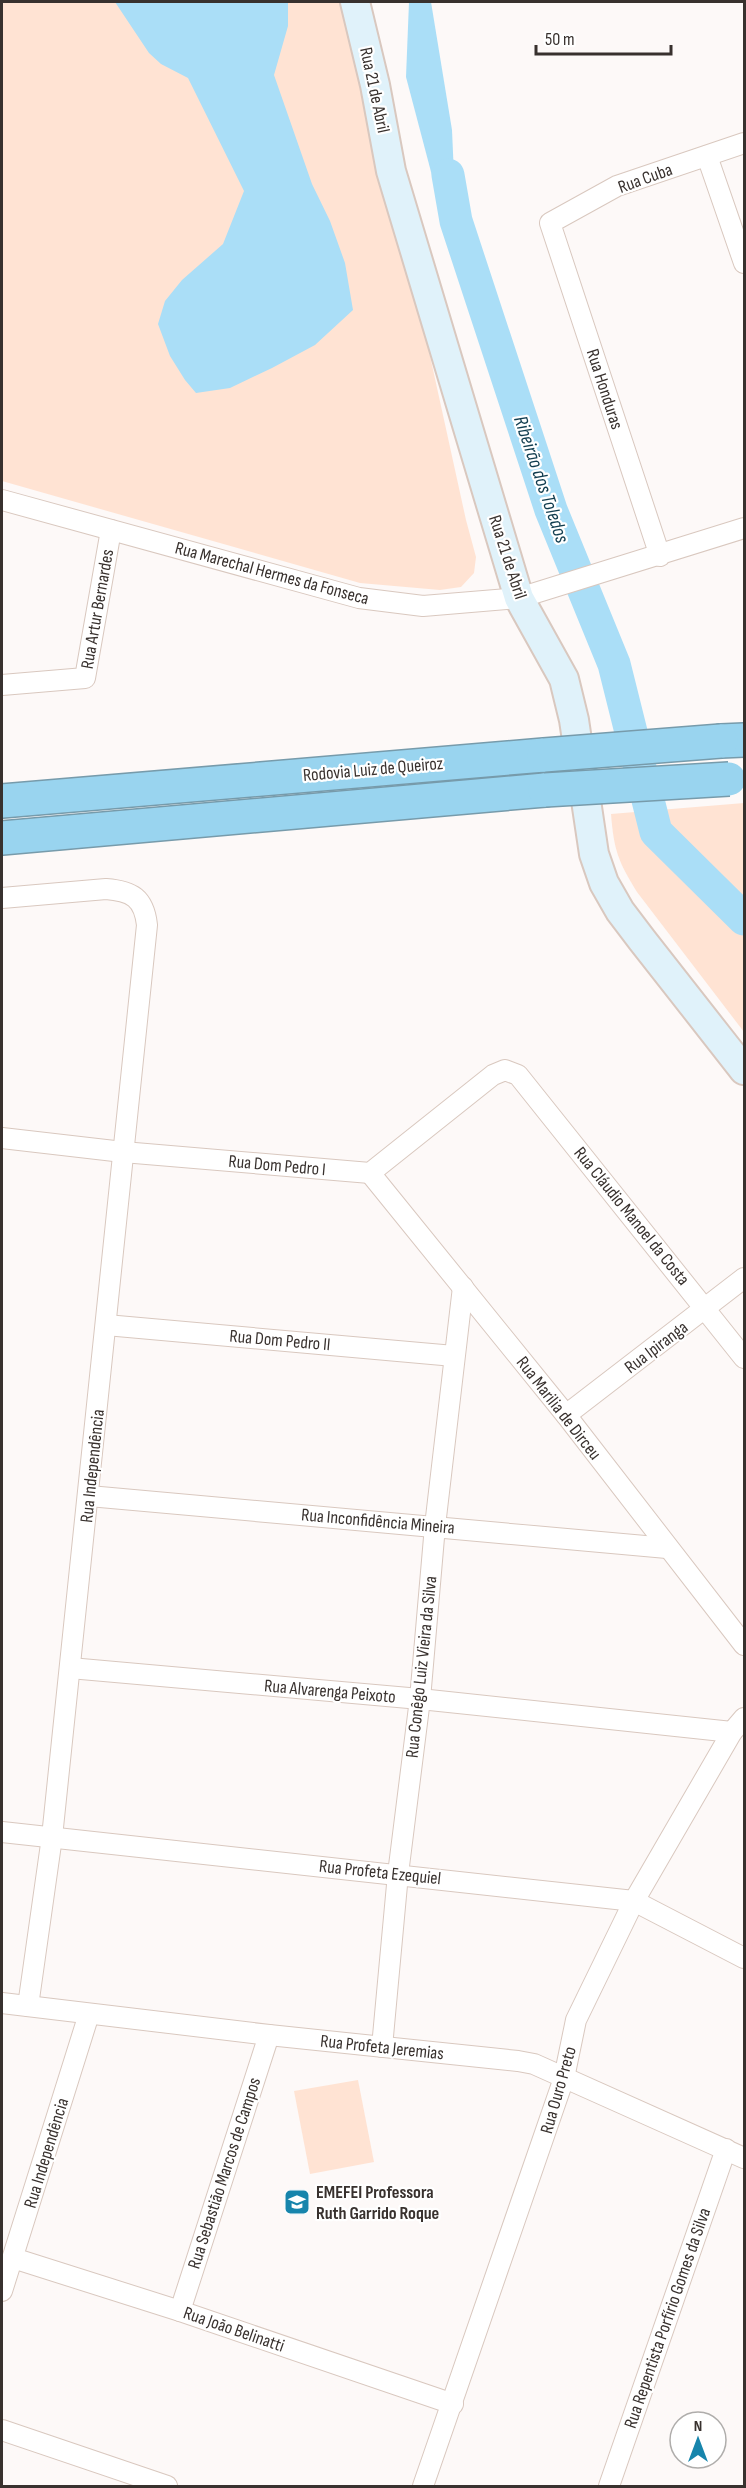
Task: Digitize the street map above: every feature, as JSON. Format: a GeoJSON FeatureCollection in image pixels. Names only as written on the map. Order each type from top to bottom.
{"type":"FeatureCollection","features":[{"type":"Feature","properties":{"kind":"highway","name":"Rodovia Luiz de Queiroz"},"geometry":{"type":"LineString","coordinates":[[2,801],[733,741]]}},
{"type":"Feature","properties":{"kind":"highway","name":"Rodovia Luiz de Queiroz"},"geometry":{"type":"LineString","coordinates":[[2,838],[545,790],[737,778]]}},
{"type":"Feature","properties":{"kind":"street","name":"Rua 21 de Abril"},"geometry":{"type":"LineString","coordinates":[[355,2],[392,171],[519,598],[564,680],[574,720],[594,854],[604,883],[620,911],[744,1070]]}},
{"type":"Feature","properties":{"kind":"street","name":"Rua Cuba"},"geometry":{"type":"LineString","coordinates":[[550,223],[617,186],[744,143]]}},
{"type":"Feature","properties":{"kind":"street"},"geometry":{"type":"LineString","coordinates":[[707,156],[744,263]]}},
{"type":"Feature","properties":{"kind":"street","name":"Rua Honduras"},"geometry":{"type":"LineString","coordinates":[[550,223],[660,556]]}},
{"type":"Feature","properties":{"kind":"street","name":"Rua Marechal Hermes da Fonseca"},"geometry":{"type":"LineString","coordinates":[[2,500],[359,597],[423,606],[519,598],[660,556]]}},
{"type":"Feature","properties":{"kind":"street"},"geometry":{"type":"LineString","coordinates":[[660,556],[744,528]]}},
{"type":"Feature","properties":{"kind":"street","name":"Rua Artur Bernardes"},"geometry":{"type":"LineString","coordinates":[[2,685],[85,678],[111,530]]}},
{"type":"Feature","properties":{"kind":"street","name":"Rua Independência"},"geometry":{"type":"LineString","coordinates":[[2,898],[106,889],[118,890],[139,900],[146,911],[147,925],[52,1837],[28,2006]]}},
{"type":"Feature","properties":{"kind":"street","name":"Rua Cláudio Manoel da Costa"},"geometry":{"type":"LineString","coordinates":[[370,1173],[493,1075],[506,1070],[518,1075],[744,1358]]}},
{"type":"Feature","properties":{"kind":"street","name":"Rua Dom Pedro I"},"geometry":{"type":"LineString","coordinates":[[2,1138],[123,1152],[370,1173]]}},
{"type":"Feature","properties":{"kind":"street","name":"Rua Marilia de Dirceu"},"geometry":{"type":"LineString","coordinates":[[370,1173],[566,1415],[744,1645]]}},
{"type":"Feature","properties":{"kind":"street","name":"Rua Ipiranga"},"geometry":{"type":"LineString","coordinates":[[566,1415],[744,1278]]}},
{"type":"Feature","properties":{"kind":"street","name":"Rua Conêgo Luiz Vieira da Silva"},"geometry":{"type":"LineString","coordinates":[[382,2047],[398,1874],[420,1699],[435,1526],[463,1287]]}},
{"type":"Feature","properties":{"kind":"street","name":"Rua Dom Pedro II"},"geometry":{"type":"LineString","coordinates":[[106,1325],[454,1356]]}},
{"type":"Feature","properties":{"kind":"street","name":"Rua Inconfidência Mineira"},"geometry":{"type":"LineString","coordinates":[[89,1496],[667,1548]]}},
{"type":"Feature","properties":{"kind":"street","name":"Rua Alvarenga Peixoto"},"geometry":{"type":"LineString","coordinates":[[70,1668],[738,1725]]}},
{"type":"Feature","properties":{"kind":"street","name":"Rua Ouro Preto"},"geometry":{"type":"LineString","coordinates":[[423,2487],[564,2078],[576,2020],[634,1901],[738,1725]]}},
{"type":"Feature","properties":{"kind":"street","name":"Rua Profeta Ezequiel"},"geometry":{"type":"LineString","coordinates":[[2,1832],[634,1901],[744,1958]]}},
{"type":"Feature","properties":{"kind":"street","name":"Rua Profeta Jeremias"},"geometry":{"type":"LineString","coordinates":[[2,2003],[534,2064],[744,2158]]}},
{"type":"Feature","properties":{"kind":"street","name":"Rua Independência"},"geometry":{"type":"LineString","coordinates":[[2,2291],[89,2014]]}},
{"type":"Feature","properties":{"kind":"street","name":"Rua Sebastião Marcos de Campos"},"geometry":{"type":"LineString","coordinates":[[180,2311],[269,2035]]}},
{"type":"Feature","properties":{"kind":"street","name":"Rua Repentista Porfírio Gomes da Silva"},"geometry":{"type":"LineString","coordinates":[[609,2487],[726,2149]]}},
{"type":"Feature","properties":{"kind":"street","name":"Rua João Belinatti"},"geometry":{"type":"LineString","coordinates":[[13,2258],[180,2311],[453,2404]]}},
{"type":"Feature","properties":{"kind":"street"},"geometry":{"type":"LineString","coordinates":[[2,2430],[167,2487]]}},
{"type":"Feature","properties":{"kind":"shaded area"},"geometry":{"type":"Polygon","coordinates":[[[2,2],[346,2],[409,260],[476,557],[474,573],[461,587],[440,590],[360,583],[2,481],[2,2]]]}},
{"type":"Feature","properties":{"kind":"shaded area"},"geometry":{"type":"Polygon","coordinates":[[[744,803],[744,1032],[637,892],[618,855],[611,814],[744,803]]]}},
{"type":"Feature","properties":{"kind":"shaded area"},"geometry":{"type":"Polygon","coordinates":[[[358,2080],[374,2162],[310,2174],[294,2091],[358,2080]]]}},
{"type":"Feature","properties":{"kind":"water"},"geometry":{"type":"Polygon","coordinates":[[[115,2],[288,2],[288,26],[274,75],[312,184],[330,221],[345,263],[353,310],[315,345],[230,388],[196,393],[170,356],[158,324],[165,301],[182,280],[223,244],[244,191],[188,78],[161,64],[149,53],[115,2]]]}},
{"type":"Feature","properties":{"kind":"water"},"geometry":{"type":"Polygon","coordinates":[[[409,2],[431,2],[452,130],[456,221],[435,187],[406,77],[409,2]]]}},
{"type":"Feature","properties":{"kind":"waterway","name":"Ribeirão dos Toledos"},"geometry":{"type":"LineString","coordinates":[[448,175],[456,221],[551,510],[614,664],[656,832],[744,919]]}},
{"type":"Feature","properties":{"kind":"place","name":"EMEFEI Professora Ruth Garrido Roque"},"geometry":{"type":"Point","coordinates":[297,2202]}}]}
